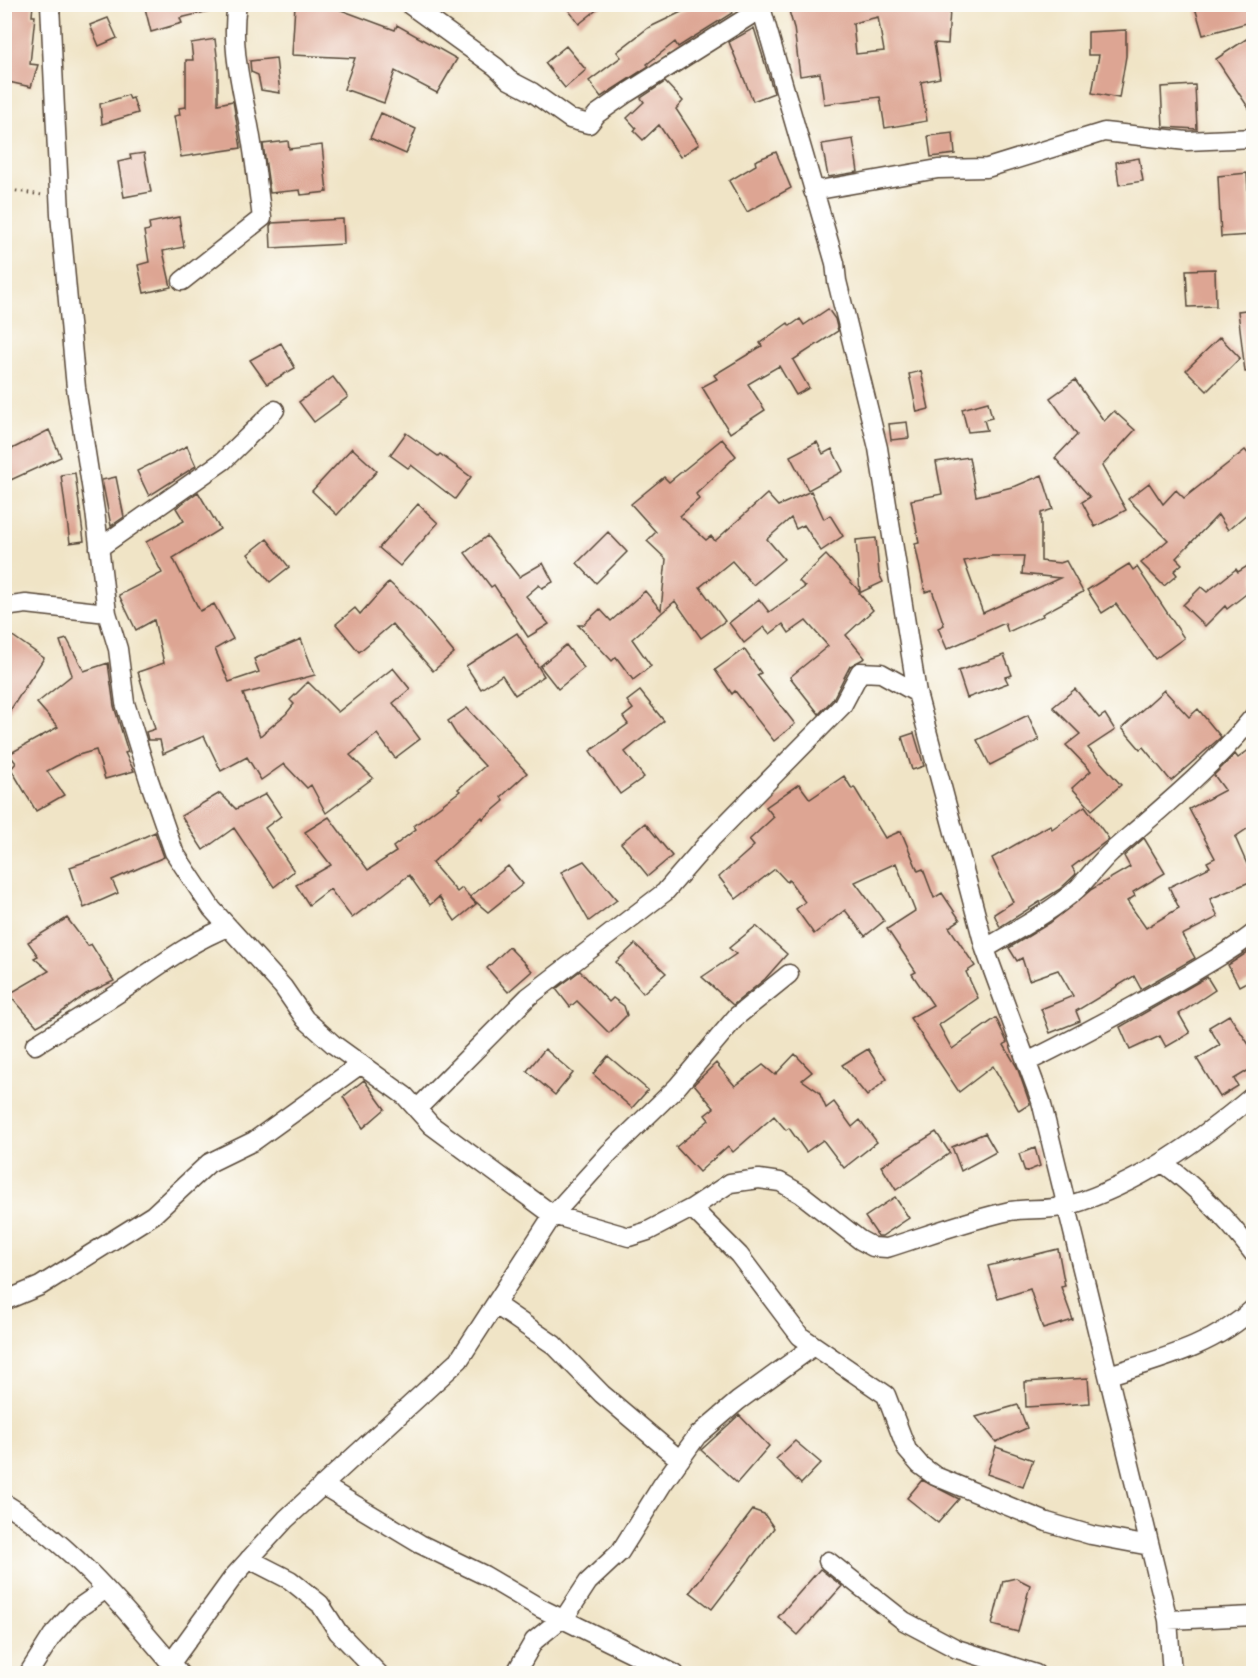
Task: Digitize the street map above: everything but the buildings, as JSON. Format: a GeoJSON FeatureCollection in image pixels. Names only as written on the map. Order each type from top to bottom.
{"type":"FeatureCollection","features":[{"type":"Feature","properties":{"kind":"street"},"geometry":{"type":"LineString","coordinates":[[50,4],[59,197],[76,388],[107,613],[118,649],[125,704],[174,852],[212,909],[283,987],[305,1018],[361,1064],[405,1096],[431,1125],[553,1215],[629,1237],[648,1231],[692,1208],[730,1183],[759,1179],[780,1182],[801,1194],[860,1240],[873,1247],[887,1248],[984,1217],[1013,1211],[1067,1206],[1107,1192],[1163,1162],[1207,1134],[1254,1095]]}},
{"type":"Feature","properties":{"kind":"street"},"geometry":{"type":"LineString","coordinates":[[182,280],[262,218],[246,111],[240,89],[234,26],[237,4]]}},
{"type":"Feature","properties":{"kind":"street"},"geometry":{"type":"LineString","coordinates":[[409,5],[495,67],[509,80],[532,92],[570,119],[590,124],[597,114],[627,93],[761,6],[835,263],[837,281],[878,448],[917,693],[985,949],[1041,1101],[1168,1620],[1172,1674]]}},
{"type":"Feature","properties":{"kind":"street"},"geometry":{"type":"LineString","coordinates":[[813,191],[938,169],[987,168],[1104,132],[1187,141],[1254,138]]}},
{"type":"Feature","properties":{"kind":"street"},"geometry":{"type":"LineString","coordinates":[[99,548],[223,461],[275,410]]}},
{"type":"Feature","properties":{"kind":"street"},"geometry":{"type":"LineString","coordinates":[[4,607],[26,604],[107,613]]}},
{"type":"Feature","properties":{"kind":"street"},"geometry":{"type":"LineString","coordinates":[[417,1109],[528,997],[665,892],[711,839],[842,706],[860,672],[881,673],[917,693]]}},
{"type":"Feature","properties":{"kind":"street"},"geometry":{"type":"LineString","coordinates":[[985,949],[1047,912],[1077,889],[1109,854],[1192,784],[1225,751],[1254,716]]}},
{"type":"Feature","properties":{"kind":"street"},"geometry":{"type":"LineString","coordinates":[[35,1045],[140,979],[176,952],[200,938],[228,927]]}},
{"type":"Feature","properties":{"kind":"street"},"geometry":{"type":"LineString","coordinates":[[1027,1062],[1094,1029],[1174,984],[1241,944],[1254,933]]}},
{"type":"Feature","properties":{"kind":"street"},"geometry":{"type":"LineString","coordinates":[[4,1503],[27,1517],[78,1559],[176,1668],[234,1576],[249,1559],[322,1485],[459,1360],[553,1215],[609,1153],[676,1087],[737,1016],[789,974]]}},
{"type":"Feature","properties":{"kind":"street"},"geometry":{"type":"LineString","coordinates":[[4,1301],[40,1286],[153,1215],[209,1163],[254,1141],[361,1064]]}},
{"type":"Feature","properties":{"kind":"street"},"geometry":{"type":"LineString","coordinates":[[1163,1162],[1189,1181],[1254,1254]]}},
{"type":"Feature","properties":{"kind":"street"},"geometry":{"type":"LineString","coordinates":[[692,1208],[739,1255],[800,1336],[886,1395],[907,1450],[920,1465],[935,1476],[1047,1522],[1091,1535],[1150,1546]]}},
{"type":"Feature","properties":{"kind":"street"},"geometry":{"type":"LineString","coordinates":[[496,1305],[554,1345],[602,1394],[680,1460]]}},
{"type":"Feature","properties":{"kind":"street"},"geometry":{"type":"LineString","coordinates":[[1109,1375],[1184,1351],[1214,1337],[1254,1308]]}},
{"type":"Feature","properties":{"kind":"street"},"geometry":{"type":"LineString","coordinates":[[515,1674],[534,1641],[561,1619],[588,1582],[620,1552],[697,1436],[738,1401],[814,1346]]}},
{"type":"Feature","properties":{"kind":"street"},"geometry":{"type":"LineString","coordinates":[[322,1485],[420,1544],[484,1575],[561,1619],[675,1674]]}},
{"type":"Feature","properties":{"kind":"street"},"geometry":{"type":"LineString","coordinates":[[249,1559],[290,1580],[320,1604],[338,1632],[379,1674]]}},
{"type":"Feature","properties":{"kind":"street"},"geometry":{"type":"LineString","coordinates":[[828,1562],[904,1621],[957,1649],[1036,1674]]}},
{"type":"Feature","properties":{"kind":"street"},"geometry":{"type":"LineString","coordinates":[[28,1674],[52,1636],[74,1611],[106,1590]]}},
{"type":"Feature","properties":{"kind":"street"},"geometry":{"type":"LineString","coordinates":[[1168,1620],[1254,1616]]}},
{"type":"Feature","properties":{"kind":"path"},"geometry":{"type":"LineString","coordinates":[[4,189],[59,197]]}}]}
